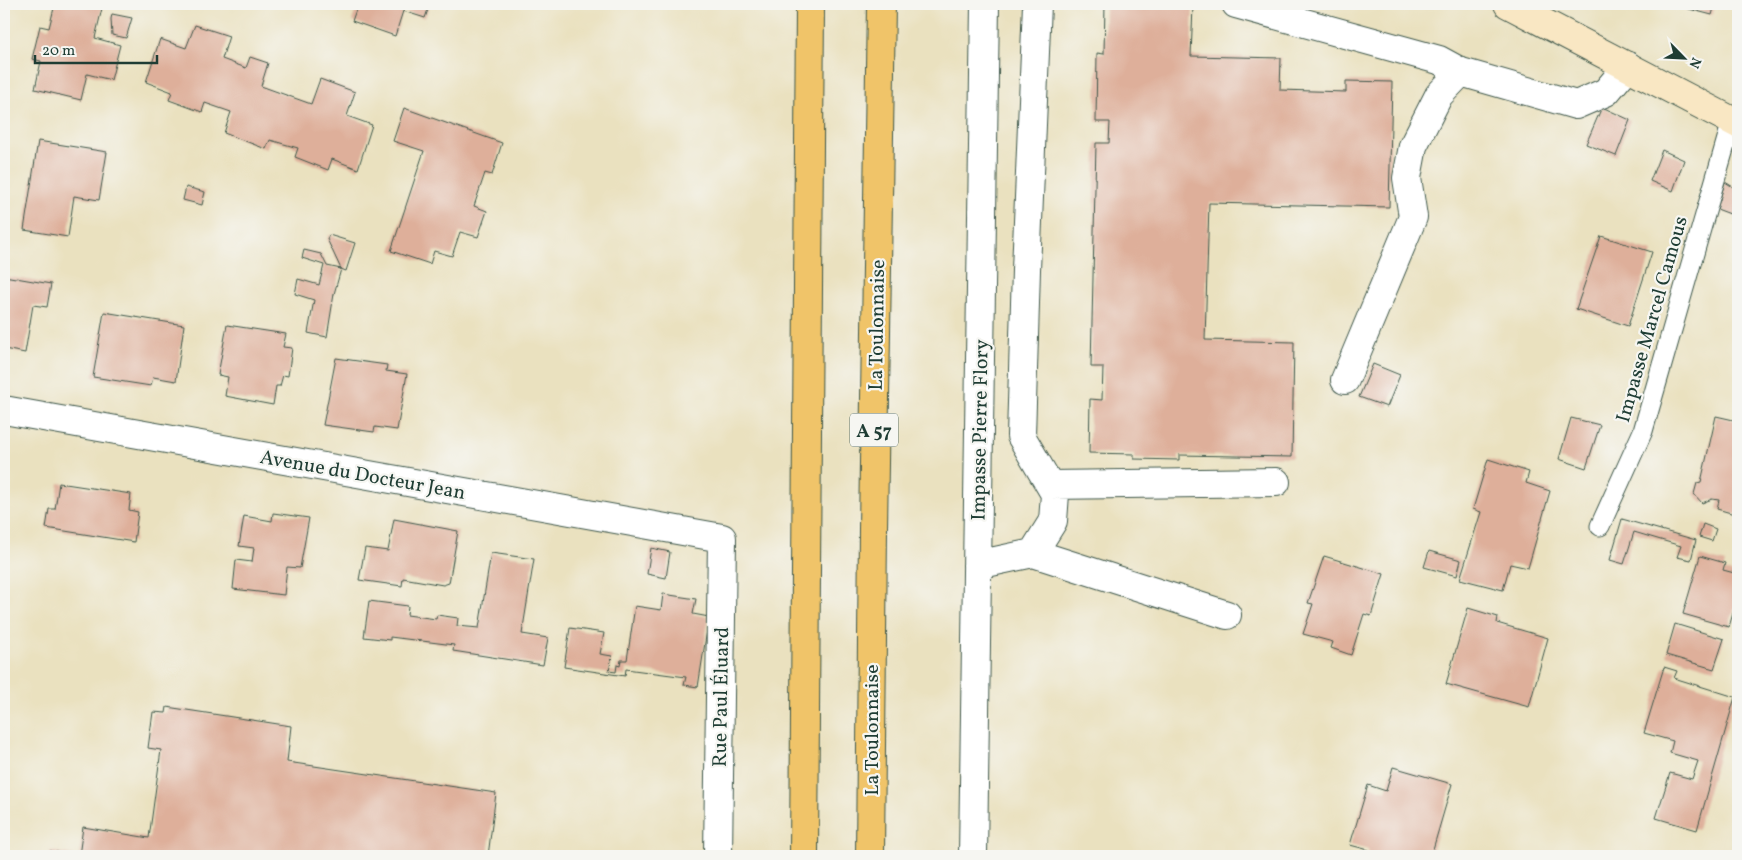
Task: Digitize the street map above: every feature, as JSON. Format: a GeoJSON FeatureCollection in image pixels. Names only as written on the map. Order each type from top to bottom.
{"type":"FeatureCollection","features":[{"type":"Feature","properties":{"kind":"highway"},"geometry":{"type":"LineString","coordinates":[[804,856],[810,4]]}},
{"type":"Feature","properties":{"kind":"highway","name":"La Toulonnaise"},"geometry":{"type":"LineString","coordinates":[[870,856],[881,4]]}},
{"type":"Feature","properties":{"kind":"main road"},"geometry":{"type":"LineString","coordinates":[[1508,4],[1735,122]]}},
{"type":"Feature","properties":{"kind":"street","name":"Impasse Pierre Flory"},"geometry":{"type":"LineString","coordinates":[[973,856],[984,4]]}},
{"type":"Feature","properties":{"kind":"street"},"geometry":{"type":"LineString","coordinates":[[1033,553],[1054,521],[1055,494],[1021,436],[1037,4]]}},
{"type":"Feature","properties":{"kind":"street"},"geometry":{"type":"LineString","coordinates":[[1236,4],[1439,60],[1462,72],[1576,105],[1606,92],[1628,66]]}},
{"type":"Feature","properties":{"kind":"street"},"geometry":{"type":"LineString","coordinates":[[1345,380],[1413,217],[1407,178],[1413,146],[1438,95],[1462,72]]}},
{"type":"Feature","properties":{"kind":"street","name":"Avenue du Docteur Jean"},"geometry":{"type":"LineString","coordinates":[[4,410],[722,538]]}},
{"type":"Feature","properties":{"kind":"street"},"geometry":{"type":"LineString","coordinates":[[1050,485],[1276,482]]}},
{"type":"Feature","properties":{"kind":"street","name":"Rue Paul Éluard"},"geometry":{"type":"LineString","coordinates":[[718,856],[722,538]]}},
{"type":"Feature","properties":{"kind":"street"},"geometry":{"type":"LineString","coordinates":[[977,565],[1033,553],[1227,615]]}},
{"type":"Feature","properties":{"kind":"lane","name":"Impasse Marcel Camous"},"geometry":{"type":"LineString","coordinates":[[1600,526],[1643,431],[1735,122]]}},
{"type":"Feature","properties":{"kind":"building"},"geometry":{"type":"Polygon","coordinates":[[[55,4],[103,4],[95,38],[120,45],[111,80],[87,74],[81,100],[35,89],[41,61],[32,59],[40,26],[49,28],[55,4]]]}},
{"type":"Feature","properties":{"kind":"building"},"geometry":{"type":"Polygon","coordinates":[[[358,4],[430,4],[425,18],[403,11],[395,36],[352,21],[358,4]]]}},
{"type":"Feature","properties":{"kind":"building"},"geometry":{"type":"Polygon","coordinates":[[[1105,4],[1180,4],[1193,6],[1191,56],[1281,58],[1280,90],[1346,92],[1346,81],[1392,82],[1389,207],[1209,203],[1205,340],[1294,342],[1292,457],[1179,455],[1179,460],[1134,459],[1134,454],[1089,453],[1090,399],[1102,400],[1103,367],[1091,367],[1096,143],[1109,143],[1110,122],[1096,122],[1097,53],[1104,54],[1105,4]]]}},
{"type":"Feature","properties":{"kind":"building"},"geometry":{"type":"Polygon","coordinates":[[[1670,4],[1715,4],[1712,15],[1670,4]]]}},
{"type":"Feature","properties":{"kind":"building"},"geometry":{"type":"Polygon","coordinates":[[[112,14],[132,18],[126,38],[112,35],[112,14]]]}},
{"type":"Feature","properties":{"kind":"building"},"geometry":{"type":"Polygon","coordinates":[[[195,25],[229,36],[222,59],[246,68],[250,57],[268,63],[261,86],[311,104],[320,79],[355,92],[347,116],[372,125],[358,169],[332,159],[328,170],[295,157],[298,148],[270,140],[266,149],[224,133],[231,112],[205,103],[202,112],[169,100],[172,92],[146,82],[160,39],[186,48],[195,25]]]}},
{"type":"Feature","properties":{"kind":"building"},"geometry":{"type":"Polygon","coordinates":[[[1602,107],[1630,120],[1616,156],[1586,144],[1602,107]]]}},
{"type":"Feature","properties":{"kind":"building"},"geometry":{"type":"Polygon","coordinates":[[[404,108],[502,143],[492,175],[485,173],[474,206],[487,211],[478,237],[460,232],[452,256],[434,251],[430,264],[391,251],[424,151],[393,141],[404,108]]]}},
{"type":"Feature","properties":{"kind":"building"},"geometry":{"type":"Polygon","coordinates":[[[38,141],[107,152],[99,200],[74,196],[68,237],[24,230],[38,141]]]}},
{"type":"Feature","properties":{"kind":"building"},"geometry":{"type":"Polygon","coordinates":[[[1662,150],[1684,160],[1673,191],[1650,181],[1662,150]]]}},
{"type":"Feature","properties":{"kind":"building"},"geometry":{"type":"Polygon","coordinates":[[[1725,182],[1738,190],[1738,217],[1717,209],[1725,182]]]}},
{"type":"Feature","properties":{"kind":"building"},"geometry":{"type":"Polygon","coordinates":[[[186,187],[205,192],[202,205],[183,200],[186,187]]]}},
{"type":"Feature","properties":{"kind":"building"},"geometry":{"type":"Polygon","coordinates":[[[329,235],[355,243],[346,271],[341,269],[327,239],[329,235]]]}},
{"type":"Feature","properties":{"kind":"building"},"geometry":{"type":"Polygon","coordinates":[[[1601,236],[1652,252],[1628,326],[1576,309],[1601,236]]]}},
{"type":"Feature","properties":{"kind":"building"},"geometry":{"type":"Polygon","coordinates":[[[304,250],[321,254],[327,266],[341,269],[334,294],[327,337],[308,333],[314,300],[295,294],[298,279],[319,285],[324,265],[302,258],[304,250]]]}},
{"type":"Feature","properties":{"kind":"building"},"geometry":{"type":"Polygon","coordinates":[[[4,276],[51,284],[47,307],[33,305],[25,353],[4,349],[4,276]]]}},
{"type":"Feature","properties":{"kind":"building"},"geometry":{"type":"Polygon","coordinates":[[[104,312],[184,325],[176,381],[153,377],[151,386],[93,377],[104,312]]]}},
{"type":"Feature","properties":{"kind":"building"},"geometry":{"type":"Polygon","coordinates":[[[227,325],[286,334],[283,347],[292,348],[288,376],[283,375],[280,386],[276,386],[273,405],[225,396],[228,377],[218,375],[227,325]]]}},
{"type":"Feature","properties":{"kind":"building"},"geometry":{"type":"Polygon","coordinates":[[[336,358],[387,365],[386,371],[407,374],[397,430],[375,427],[374,432],[323,425],[336,358]]]}},
{"type":"Feature","properties":{"kind":"building"},"geometry":{"type":"Polygon","coordinates":[[[1373,364],[1400,375],[1387,407],[1359,397],[1373,364]]]}},
{"type":"Feature","properties":{"kind":"building"},"geometry":{"type":"Polygon","coordinates":[[[1716,416],[1738,421],[1738,515],[1717,509],[1719,500],[1712,499],[1702,503],[1694,494],[1697,483],[1701,482],[1716,416]]]}},
{"type":"Feature","properties":{"kind":"building"},"geometry":{"type":"Polygon","coordinates":[[[1571,418],[1600,425],[1586,468],[1559,459],[1571,418]]]}},
{"type":"Feature","properties":{"kind":"building"},"geometry":{"type":"Polygon","coordinates":[[[1488,459],[1529,472],[1526,483],[1550,491],[1528,568],[1510,564],[1503,590],[1460,579],[1481,512],[1473,509],[1488,459]]]}},
{"type":"Feature","properties":{"kind":"building"},"geometry":{"type":"Polygon","coordinates":[[[59,483],[131,494],[129,510],[138,512],[134,542],[46,528],[49,509],[55,509],[59,483]]]}},
{"type":"Feature","properties":{"kind":"building"},"geometry":{"type":"Polygon","coordinates":[[[273,513],[309,518],[300,568],[287,567],[284,595],[233,589],[236,560],[252,562],[254,548],[239,546],[244,516],[272,521],[273,513]]]}},
{"type":"Feature","properties":{"kind":"building"},"geometry":{"type":"Polygon","coordinates":[[[394,519],[458,531],[449,583],[443,585],[403,578],[402,586],[359,580],[365,548],[388,551],[394,519]]]}},
{"type":"Feature","properties":{"kind":"building"},"geometry":{"type":"Polygon","coordinates":[[[1622,519],[1696,540],[1691,560],[1677,557],[1681,546],[1634,532],[1624,564],[1610,560],[1622,519]]]}},
{"type":"Feature","properties":{"kind":"building"},"geometry":{"type":"Polygon","coordinates":[[[1703,524],[1716,529],[1712,541],[1699,537],[1703,524]]]}},
{"type":"Feature","properties":{"kind":"building"},"geometry":{"type":"Polygon","coordinates":[[[651,548],[670,552],[666,578],[647,574],[651,548]]]}},
{"type":"Feature","properties":{"kind":"building"},"geometry":{"type":"Polygon","coordinates":[[[1429,551],[1461,560],[1457,576],[1424,567],[1429,551]]]}},
{"type":"Feature","properties":{"kind":"building"},"geometry":{"type":"Polygon","coordinates":[[[491,553],[534,559],[522,634],[548,638],[543,665],[453,651],[454,645],[390,637],[390,640],[364,637],[369,601],[408,606],[407,615],[436,619],[437,615],[458,618],[457,626],[479,628],[491,553]]]}},
{"type":"Feature","properties":{"kind":"building"},"geometry":{"type":"Polygon","coordinates":[[[1324,556],[1384,574],[1371,616],[1364,614],[1351,655],[1331,648],[1333,642],[1303,634],[1313,604],[1308,603],[1324,556]]]}},
{"type":"Feature","properties":{"kind":"building"},"geometry":{"type":"Polygon","coordinates":[[[1700,556],[1725,563],[1723,570],[1738,574],[1738,596],[1729,627],[1683,614],[1700,556]]]}},
{"type":"Feature","properties":{"kind":"building"},"geometry":{"type":"Polygon","coordinates":[[[663,594],[696,599],[693,614],[709,617],[698,687],[684,685],[686,677],[626,669],[625,676],[564,667],[570,628],[604,633],[600,654],[612,656],[609,671],[616,672],[617,665],[620,666],[621,660],[627,660],[635,606],[661,610],[663,594]]]}},
{"type":"Feature","properties":{"kind":"building"},"geometry":{"type":"Polygon","coordinates":[[[1468,608],[1498,617],[1497,623],[1548,638],[1529,707],[1446,684],[1468,608]]]}},
{"type":"Feature","properties":{"kind":"building"},"geometry":{"type":"Polygon","coordinates":[[[1675,624],[1724,639],[1714,669],[1666,655],[1675,624]]]}},
{"type":"Feature","properties":{"kind":"building"},"geometry":{"type":"Polygon","coordinates":[[[1664,667],[1677,671],[1674,678],[1735,697],[1697,830],[1656,818],[1670,773],[1692,779],[1698,761],[1670,753],[1673,741],[1644,733],[1664,667]]]}},
{"type":"Feature","properties":{"kind":"building"},"geometry":{"type":"Polygon","coordinates":[[[167,707],[291,726],[287,762],[496,793],[488,856],[79,856],[83,827],[149,838],[161,750],[148,748],[153,712],[166,713],[167,707]]]}},
{"type":"Feature","properties":{"kind":"building"},"geometry":{"type":"Polygon","coordinates":[[[1393,767],[1452,784],[1431,856],[1367,856],[1369,850],[1350,845],[1368,785],[1386,791],[1393,767]]]}},
{"type":"Feature","properties":{"kind":"building"},"geometry":{"type":"Polygon","coordinates":[[[50,851],[74,855],[74,856],[50,856],[50,851]]]}}]}
